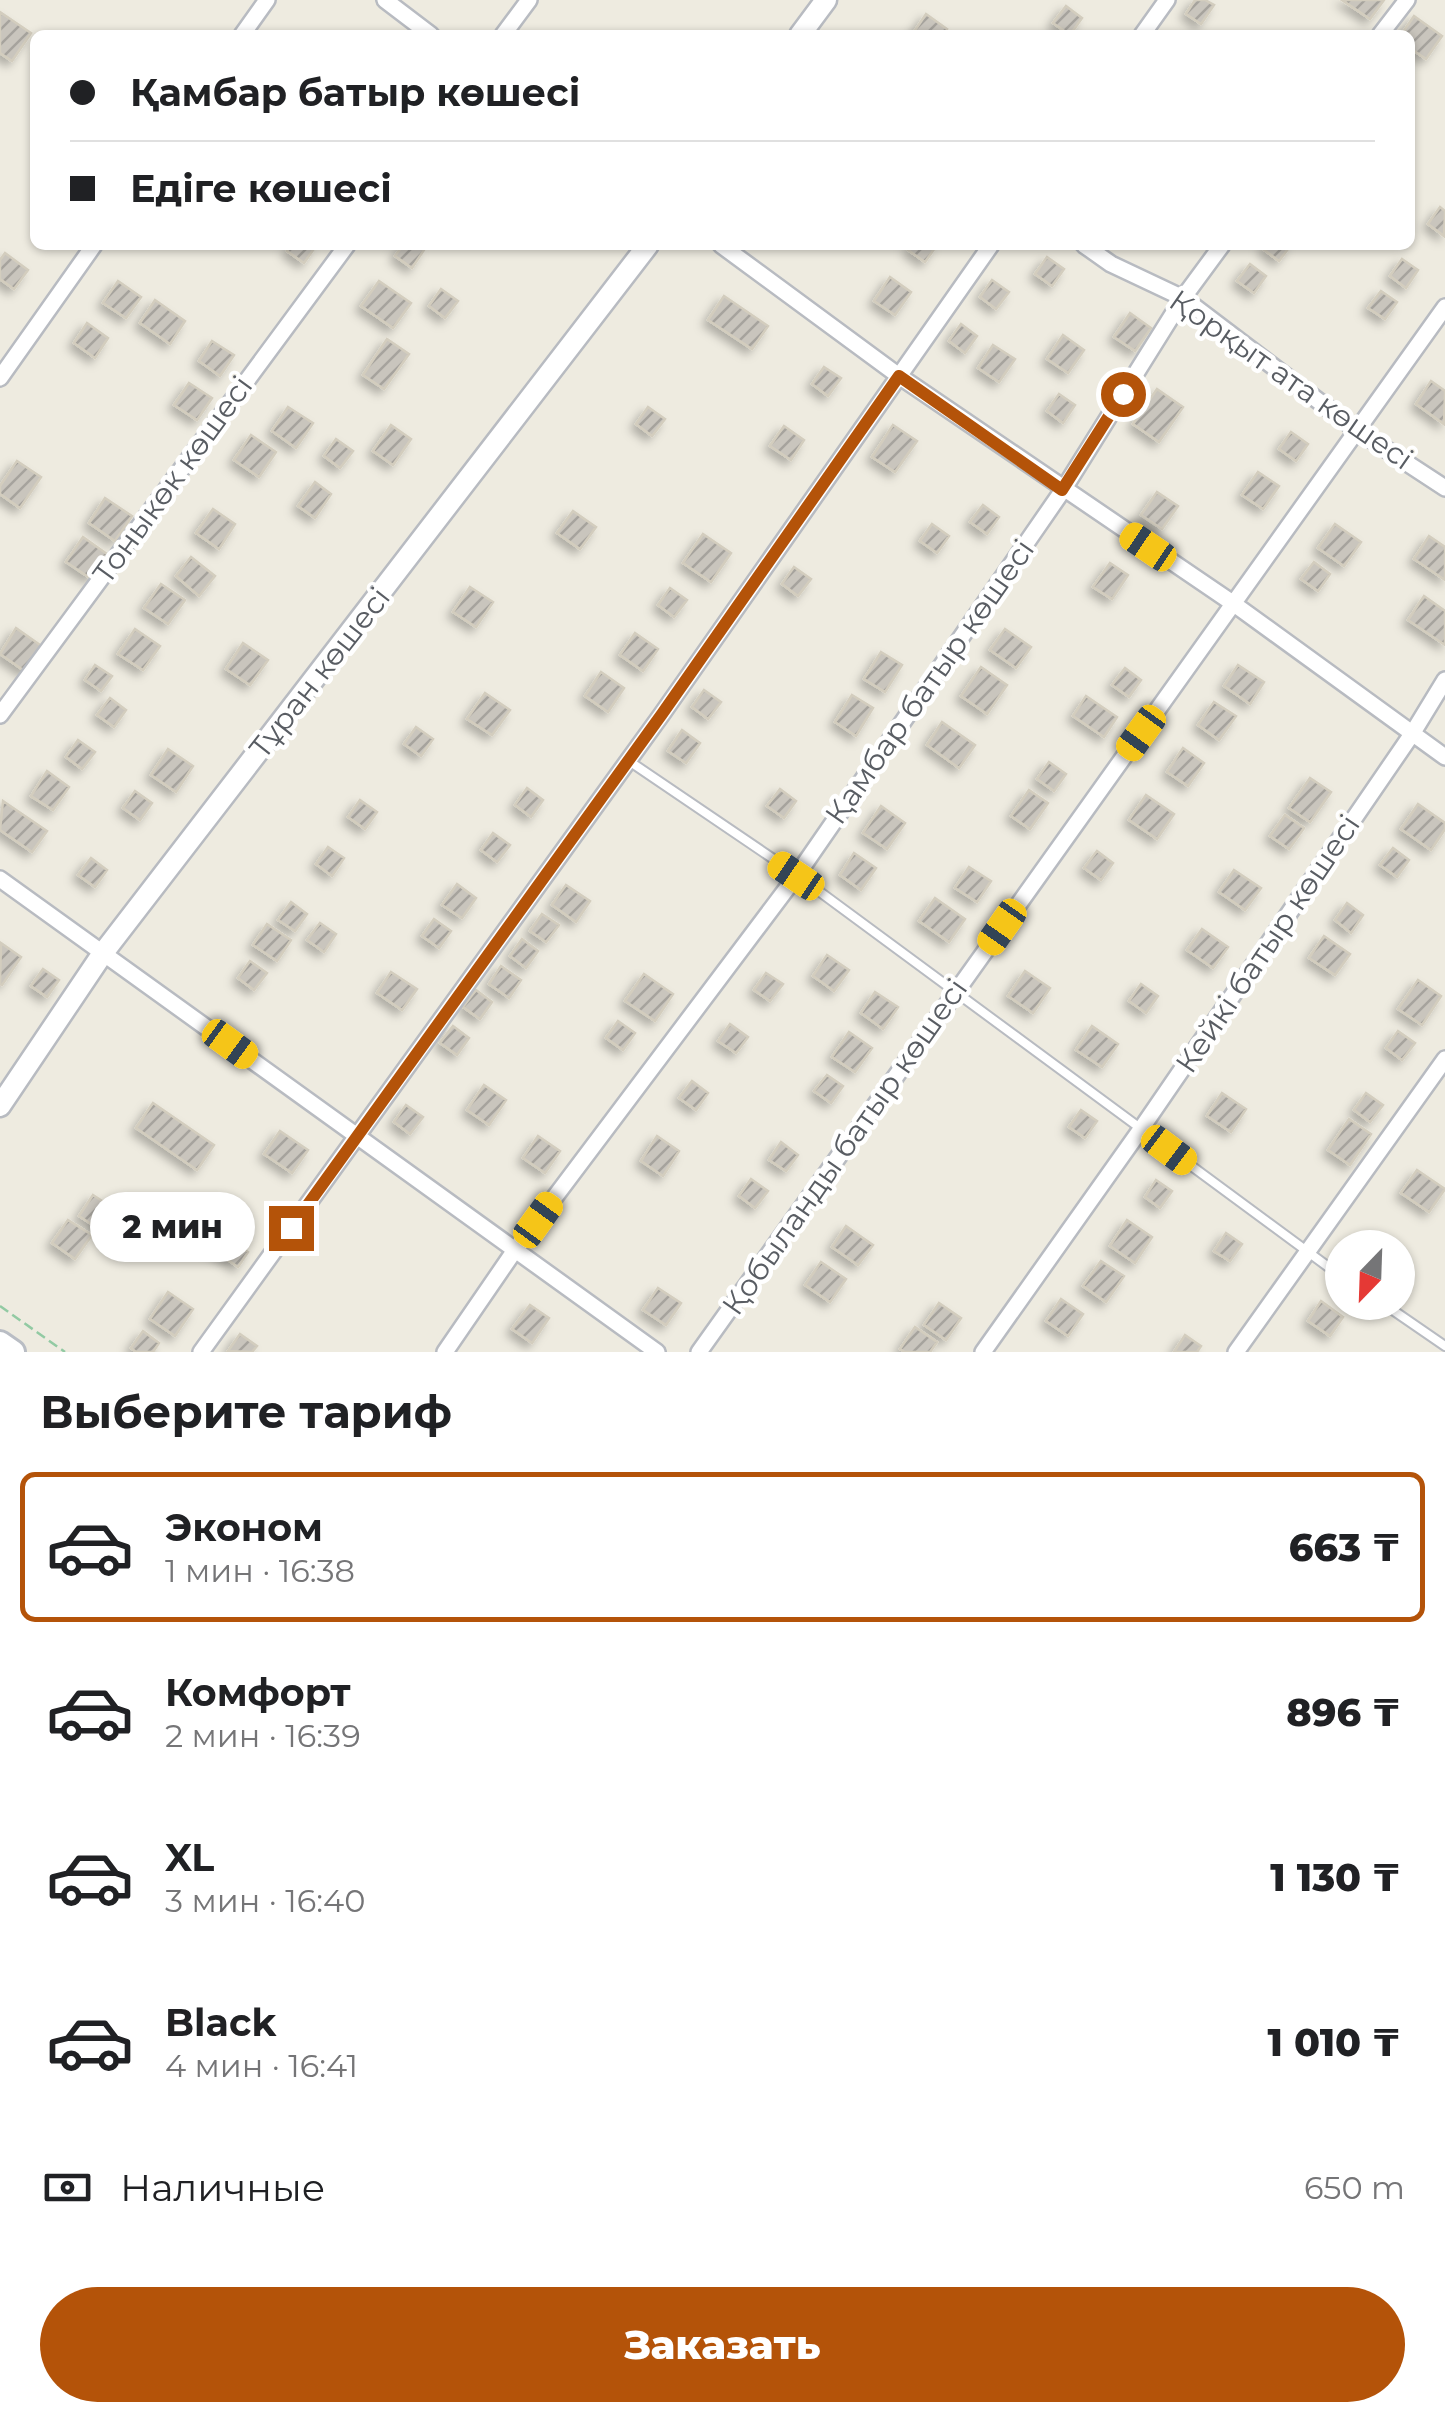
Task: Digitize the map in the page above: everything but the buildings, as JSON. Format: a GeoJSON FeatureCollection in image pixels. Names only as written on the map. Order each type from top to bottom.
{"type":"FeatureCollection","features":[{"type":"Feature","properties":{"kind":"main road"},"geometry":{"type":"LineString","coordinates":[[0,1343],[13,1352]]}},
{"type":"Feature","properties":{"kind":"street"},"geometry":{"type":"LineString","coordinates":[[246,30],[267,0]]}},
{"type":"Feature","properties":{"kind":"street"},"geometry":{"type":"LineString","coordinates":[[385,0],[424,30]]}},
{"type":"Feature","properties":{"kind":"street"},"geometry":{"type":"LineString","coordinates":[[507,30],[529,0]]}},
{"type":"Feature","properties":{"kind":"street"},"geometry":{"type":"LineString","coordinates":[[804,30],[826,0]]}},
{"type":"Feature","properties":{"kind":"street"},"geometry":{"type":"LineString","coordinates":[[1146,30],[1167,0]]}},
{"type":"Feature","properties":{"kind":"street"},"geometry":{"type":"LineString","coordinates":[[1384,30],[1407,0]]}},
{"type":"Feature","properties":{"kind":"street"},"geometry":{"type":"LineString","coordinates":[[0,378],[90,250]]}},
{"type":"Feature","properties":{"kind":"street","name":"Тоныкөк көшесі"},"geometry":{"type":"LineString","coordinates":[[0,715],[343,250]]}},
{"type":"Feature","properties":{"kind":"street","name":"Тұран көшесі"},"geometry":{"type":"LineString","coordinates":[[0,1106],[104,953],[644,250]]}},
{"type":"Feature","properties":{"kind":"street"},"geometry":{"type":"LineString","coordinates":[[728,250],[899,376],[1234,604],[1445,757]]}},
{"type":"Feature","properties":{"kind":"street"},"geometry":{"type":"LineString","coordinates":[[201,1352],[359,1136],[987,250]]}},
{"type":"Feature","properties":{"kind":"street","name":"Қорқыт ата көшесі"},"geometry":{"type":"LineString","coordinates":[[1091,250],[1111,264],[1183,298],[1358,431],[1445,488]]}},
{"type":"Feature","properties":{"kind":"street","name":"Қамбар батыр көшесі"},"geometry":{"type":"LineString","coordinates":[[445,1352],[516,1250],[796,876],[1062,490],[1183,298],[1218,250]]}},
{"type":"Feature","properties":{"kind":"street","name":"Қобыланды батыр көшесі"},"geometry":{"type":"LineString","coordinates":[[698,1352],[1445,307]]}},
{"type":"Feature","properties":{"kind":"street","name":"Кейкі батыр көшесі"},"geometry":{"type":"LineString","coordinates":[[983,1352],[1141,1129],[1445,680]]}},
{"type":"Feature","properties":{"kind":"street"},"geometry":{"type":"LineString","coordinates":[[0,879],[657,1352]]}},
{"type":"Feature","properties":{"kind":"street"},"geometry":{"type":"LineString","coordinates":[[1236,1352],[1445,1059]]}},
{"type":"Feature","properties":{"kind":"lane"},"geometry":{"type":"LineString","coordinates":[[626,760],[956,991],[1325,1265]]}},
{"type":"Feature","properties":{"kind":"lane"},"geometry":{"type":"LineString","coordinates":[[1407,1320],[1445,1346]]}},
{"type":"Feature","properties":{"kind":"path"},"geometry":{"type":"LineString","coordinates":[[0,1306],[65,1352]]}},
{"type":"Feature","properties":{"kind":"route"},"geometry":{"type":"LineString","coordinates":[[291,1228],[662,714],[899,376],[1062,490],[1123,394]]}}]}
